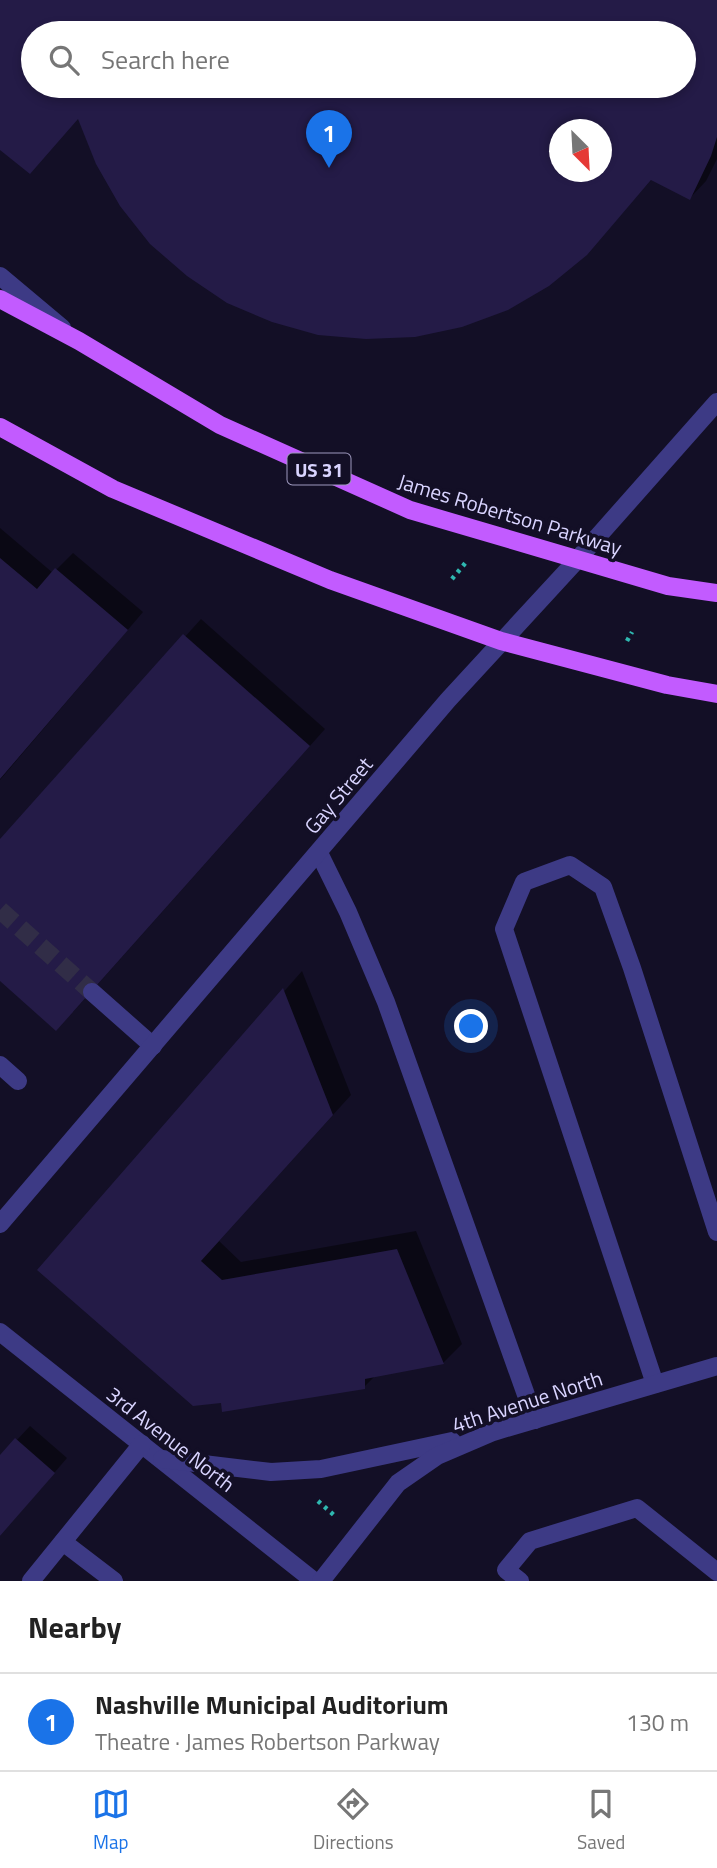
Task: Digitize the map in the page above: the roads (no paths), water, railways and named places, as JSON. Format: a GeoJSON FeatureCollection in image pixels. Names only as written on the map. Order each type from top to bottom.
{"type":"FeatureCollection","features":[{"type":"Feature","properties":{"kind":"main road","name":"James Robertson Parkway"},"geometry":{"type":"LineString","coordinates":[[0,299],[79,341],[220,425],[410,510],[668,586],[717,593]]}},
{"type":"Feature","properties":{"kind":"main road"},"geometry":{"type":"LineString","coordinates":[[0,427],[113,489],[330,580],[501,641],[667,685],[717,694]]}},
{"type":"Feature","properties":{"kind":"street"},"geometry":{"type":"LineString","coordinates":[[0,276],[79,341]]}},
{"type":"Feature","properties":{"kind":"street","name":"Gay Street"},"geometry":{"type":"LineString","coordinates":[[0,1224],[448,700],[717,402]]}},
{"type":"Feature","properties":{"kind":"street"},"geometry":{"type":"LineString","coordinates":[[319,853],[348,912],[386,1002],[535,1420]]}},
{"type":"Feature","properties":{"kind":"street"},"geometry":{"type":"LineString","coordinates":[[655,1384],[504,929],[524,883],[570,865],[603,887],[632,968],[717,1232]]}},
{"type":"Feature","properties":{"kind":"street"},"geometry":{"type":"LineString","coordinates":[[92,992],[153,1046]]}},
{"type":"Feature","properties":{"kind":"street"},"geometry":{"type":"LineString","coordinates":[[0,1065],[18,1081]]}},
{"type":"Feature","properties":{"kind":"street","name":"3rd Avenue North"},"geometry":{"type":"LineString","coordinates":[[0,1332],[314,1581]]}},
{"type":"Feature","properties":{"kind":"street","name":"4th Avenue North"},"geometry":{"type":"LineString","coordinates":[[321,1581],[398,1483],[436,1456],[494,1432],[717,1366]]}},
{"type":"Feature","properties":{"kind":"street"},"geometry":{"type":"LineString","coordinates":[[160,1459],[271,1472],[321,1469],[494,1432]]}},
{"type":"Feature","properties":{"kind":"street"},"geometry":{"type":"LineString","coordinates":[[31,1581],[142,1444]]}},
{"type":"Feature","properties":{"kind":"street"},"geometry":{"type":"LineString","coordinates":[[520,1581],[506,1570],[530,1541],[637,1508],[717,1572]]}},
{"type":"Feature","properties":{"kind":"street"},"geometry":{"type":"LineString","coordinates":[[63,1542],[114,1581]]}},
{"type":"Feature","properties":{"kind":"tunnel"},"geometry":{"type":"LineString","coordinates":[[0,910],[92,992]]}},
{"type":"Feature","properties":{"kind":"place","name":"Nashville Municipal Auditorium"},"geometry":{"type":"Point","coordinates":[329,168]}}]}
